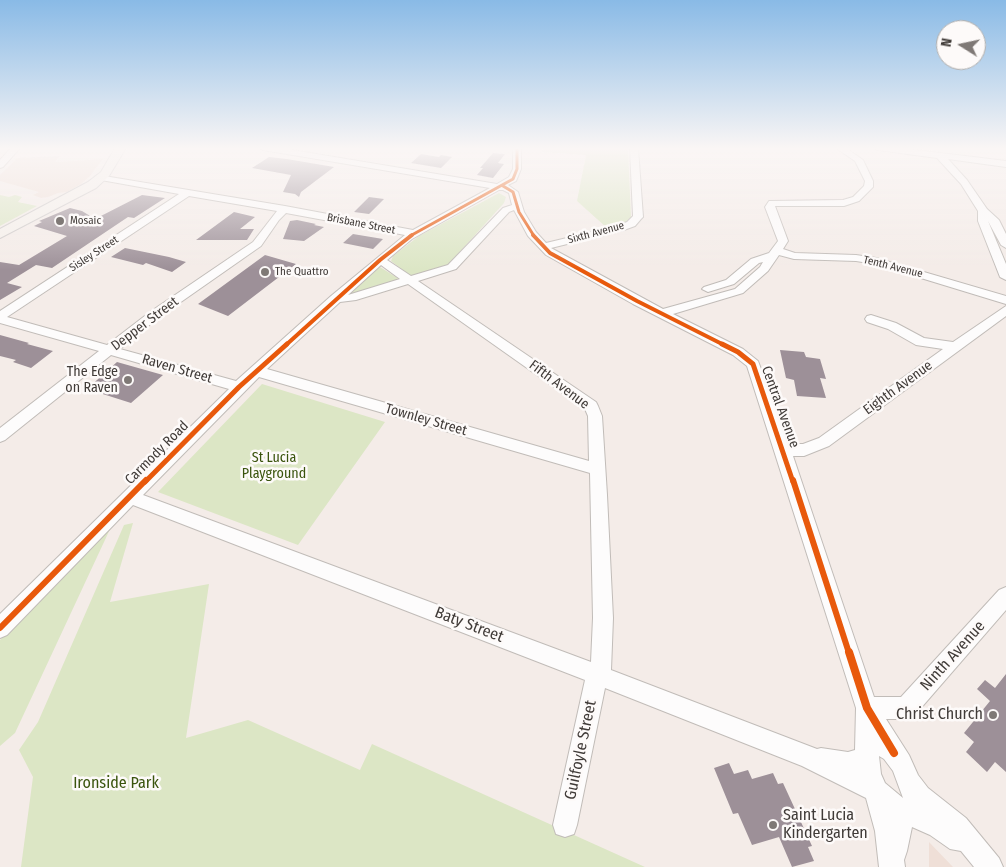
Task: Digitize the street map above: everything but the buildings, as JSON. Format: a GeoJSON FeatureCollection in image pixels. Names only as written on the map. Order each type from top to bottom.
{"type":"FeatureCollection","features":[{"type":"Feature","properties":{"kind":"main road"},"geometry":{"type":"LineString","coordinates":[[0,234],[85,188]]}},
{"type":"Feature","properties":{"kind":"street","name":"Brisbane Street"},"geometry":{"type":"LineString","coordinates":[[163,188],[414,233]]}},
{"type":"Feature","properties":{"kind":"street","name":"Carmody Road"},"geometry":{"type":"LineString","coordinates":[[0,628],[239,388],[335,299],[414,233],[498,188]]}},
{"type":"Feature","properties":{"kind":"street","name":"Central Avenue"},"geometry":{"type":"LineString","coordinates":[[505,188],[513,192],[517,206],[532,234],[543,247],[558,259],[738,352],[751,362],[759,376],[784,450],[867,708],[920,796],[957,827],[986,863]]}},
{"type":"Feature","properties":{"kind":"street","name":"Sixth Avenue"},"geometry":{"type":"LineString","coordinates":[[543,247],[631,224],[638,217],[636,188]]}},
{"type":"Feature","properties":{"kind":"street"},"geometry":{"type":"LineString","coordinates":[[663,313],[743,289],[764,268],[783,241],[770,207],[773,203],[848,203],[866,188]]}},
{"type":"Feature","properties":{"kind":"street"},"geometry":{"type":"LineString","coordinates":[[969,188],[983,211],[995,222],[1006,245]]}},
{"type":"Feature","properties":{"kind":"street","name":"Sisley Street"},"geometry":{"type":"LineString","coordinates":[[0,317],[187,193]]}},
{"type":"Feature","properties":{"kind":"street"},"geometry":{"type":"LineString","coordinates":[[335,299],[352,298],[452,267],[506,210],[517,206]]}},
{"type":"Feature","properties":{"kind":"street","name":"Depper Street"},"geometry":{"type":"LineString","coordinates":[[0,436],[154,315],[257,244],[275,218],[285,209]]}},
{"type":"Feature","properties":{"kind":"street"},"geometry":{"type":"LineString","coordinates":[[983,211],[983,221],[1006,277]]}},
{"type":"Feature","properties":{"kind":"street"},"geometry":{"type":"LineString","coordinates":[[651,308],[727,284],[753,262],[774,253]]}},
{"type":"Feature","properties":{"kind":"street","name":"Tenth Avenue"},"geometry":{"type":"LineString","coordinates":[[774,253],[876,261],[1006,300]]}},
{"type":"Feature","properties":{"kind":"street","name":"Fifth Avenue"},"geometry":{"type":"LineString","coordinates":[[380,260],[591,406],[595,416],[603,618],[598,676]]}},
{"type":"Feature","properties":{"kind":"street","name":"Eighth Avenue"},"geometry":{"type":"LineString","coordinates":[[784,450],[806,450],[824,442],[1006,310]]}},
{"type":"Feature","properties":{"kind":"street","name":"Raven Street"},"geometry":{"type":"LineString","coordinates":[[0,317],[239,388]]}},
{"type":"Feature","properties":{"kind":"street"},"geometry":{"type":"LineString","coordinates":[[871,319],[892,326],[921,342],[928,350],[933,362]]}},
{"type":"Feature","properties":{"kind":"street"},"geometry":{"type":"LineString","coordinates":[[921,342],[956,347]]}},
{"type":"Feature","properties":{"kind":"street","name":"Townley Street"},"geometry":{"type":"LineString","coordinates":[[256,372],[597,469]]}},
{"type":"Feature","properties":{"kind":"street","name":"Baty Street"},"geometry":{"type":"LineString","coordinates":[[130,497],[574,665],[808,757],[876,790]]}},
{"type":"Feature","properties":{"kind":"street","name":"Ninth Avenue"},"geometry":{"type":"LineString","coordinates":[[867,708],[906,708],[1006,596]]}},
{"type":"Feature","properties":{"kind":"street","name":"Guilfoyle Street"},"geometry":{"type":"LineString","coordinates":[[565,825],[598,676]]}},
{"type":"Feature","properties":{"kind":"street","name":"Central Avenue"},"geometry":{"type":"LineString","coordinates":[[867,708],[870,776],[876,790],[889,804],[942,827],[986,863]]}},
{"type":"Feature","properties":{"kind":"street"},"geometry":{"type":"LineString","coordinates":[[868,752],[871,744],[876,744],[894,753]]}},
{"type":"Feature","properties":{"kind":"street","name":"Baty Street"},"geometry":{"type":"LineString","coordinates":[[808,757],[848,763],[860,760],[868,752]]}},
{"type":"Feature","properties":{"kind":"street","name":"Central Avenue"},"geometry":{"type":"LineString","coordinates":[[903,810],[910,809],[914,802],[910,781]]}},
{"type":"Feature","properties":{"kind":"street"},"geometry":{"type":"LineString","coordinates":[[876,790],[887,831],[893,867]]}},
{"type":"Feature","properties":{"kind":"street"},"geometry":{"type":"LineString","coordinates":[[893,867],[896,839],[903,810]]}},
{"type":"Feature","properties":{"kind":"shaded area"},"geometry":{"type":"Polygon","coordinates":[[[26,188],[73,188],[48,197],[41,198],[33,195],[39,192],[26,188]]]}},
{"type":"Feature","properties":{"kind":"shaded area"},"geometry":{"type":"Polygon","coordinates":[[[929,842],[953,867],[929,867],[929,842]]]}},
{"type":"Feature","properties":{"kind":"green space"},"geometry":{"type":"Polygon","coordinates":[[[579,188],[630,188],[631,217],[625,224],[607,228],[577,201],[579,188]]]}},
{"type":"Feature","properties":{"kind":"green space"},"geometry":{"type":"Polygon","coordinates":[[[499,193],[506,197],[504,203],[448,265],[411,276],[391,261],[393,256],[419,236],[499,193]]]}},
{"type":"Feature","properties":{"kind":"green space"},"geometry":{"type":"Polygon","coordinates":[[[0,195],[22,197],[18,202],[37,206],[0,226],[0,195]]]}},
{"type":"Feature","properties":{"kind":"green space"},"geometry":{"type":"Polygon","coordinates":[[[380,267],[399,279],[351,295],[353,290],[380,267]]]}},
{"type":"Feature","properties":{"kind":"green space","name":"St Lucia Playground"},"geometry":{"type":"Polygon","coordinates":[[[262,384],[385,422],[298,545],[158,492],[262,384]]]}},
{"type":"Feature","properties":{"kind":"green space","name":"Ironside Park"},"geometry":{"type":"Polygon","coordinates":[[[133,523],[110,602],[209,584],[186,738],[248,720],[360,770],[372,744],[645,867],[21,867],[33,777],[19,750],[38,722],[124,525],[133,523]]]}},
{"type":"Feature","properties":{"kind":"green space"},"geometry":{"type":"Polygon","coordinates":[[[111,527],[15,733],[0,746],[0,640],[111,527]]]}},
{"type":"Feature","properties":{"kind":"cycle path"},"geometry":{"type":"LineString","coordinates":[[0,628],[239,387],[380,260],[408,237],[496,188]]}},
{"type":"Feature","properties":{"kind":"cycle path"},"geometry":{"type":"LineString","coordinates":[[507,188],[513,192],[519,212],[532,234],[550,253],[637,301],[738,352],[753,364],[867,708],[894,753]]}},
{"type":"Feature","properties":{"kind":"place","name":"Mosaic"},"geometry":{"type":"Point","coordinates":[60,221]}},
{"type":"Feature","properties":{"kind":"place","name":"The Quattro"},"geometry":{"type":"Point","coordinates":[265,272]}},
{"type":"Feature","properties":{"kind":"place","name":"The Edge on Raven"},"geometry":{"type":"Point","coordinates":[128,380]}},
{"type":"Feature","properties":{"kind":"place","name":"Christ Church"},"geometry":{"type":"Point","coordinates":[993,715]}},
{"type":"Feature","properties":{"kind":"place","name":"Saint Lucia Kindergarten"},"geometry":{"type":"Point","coordinates":[773,825]}}]}
